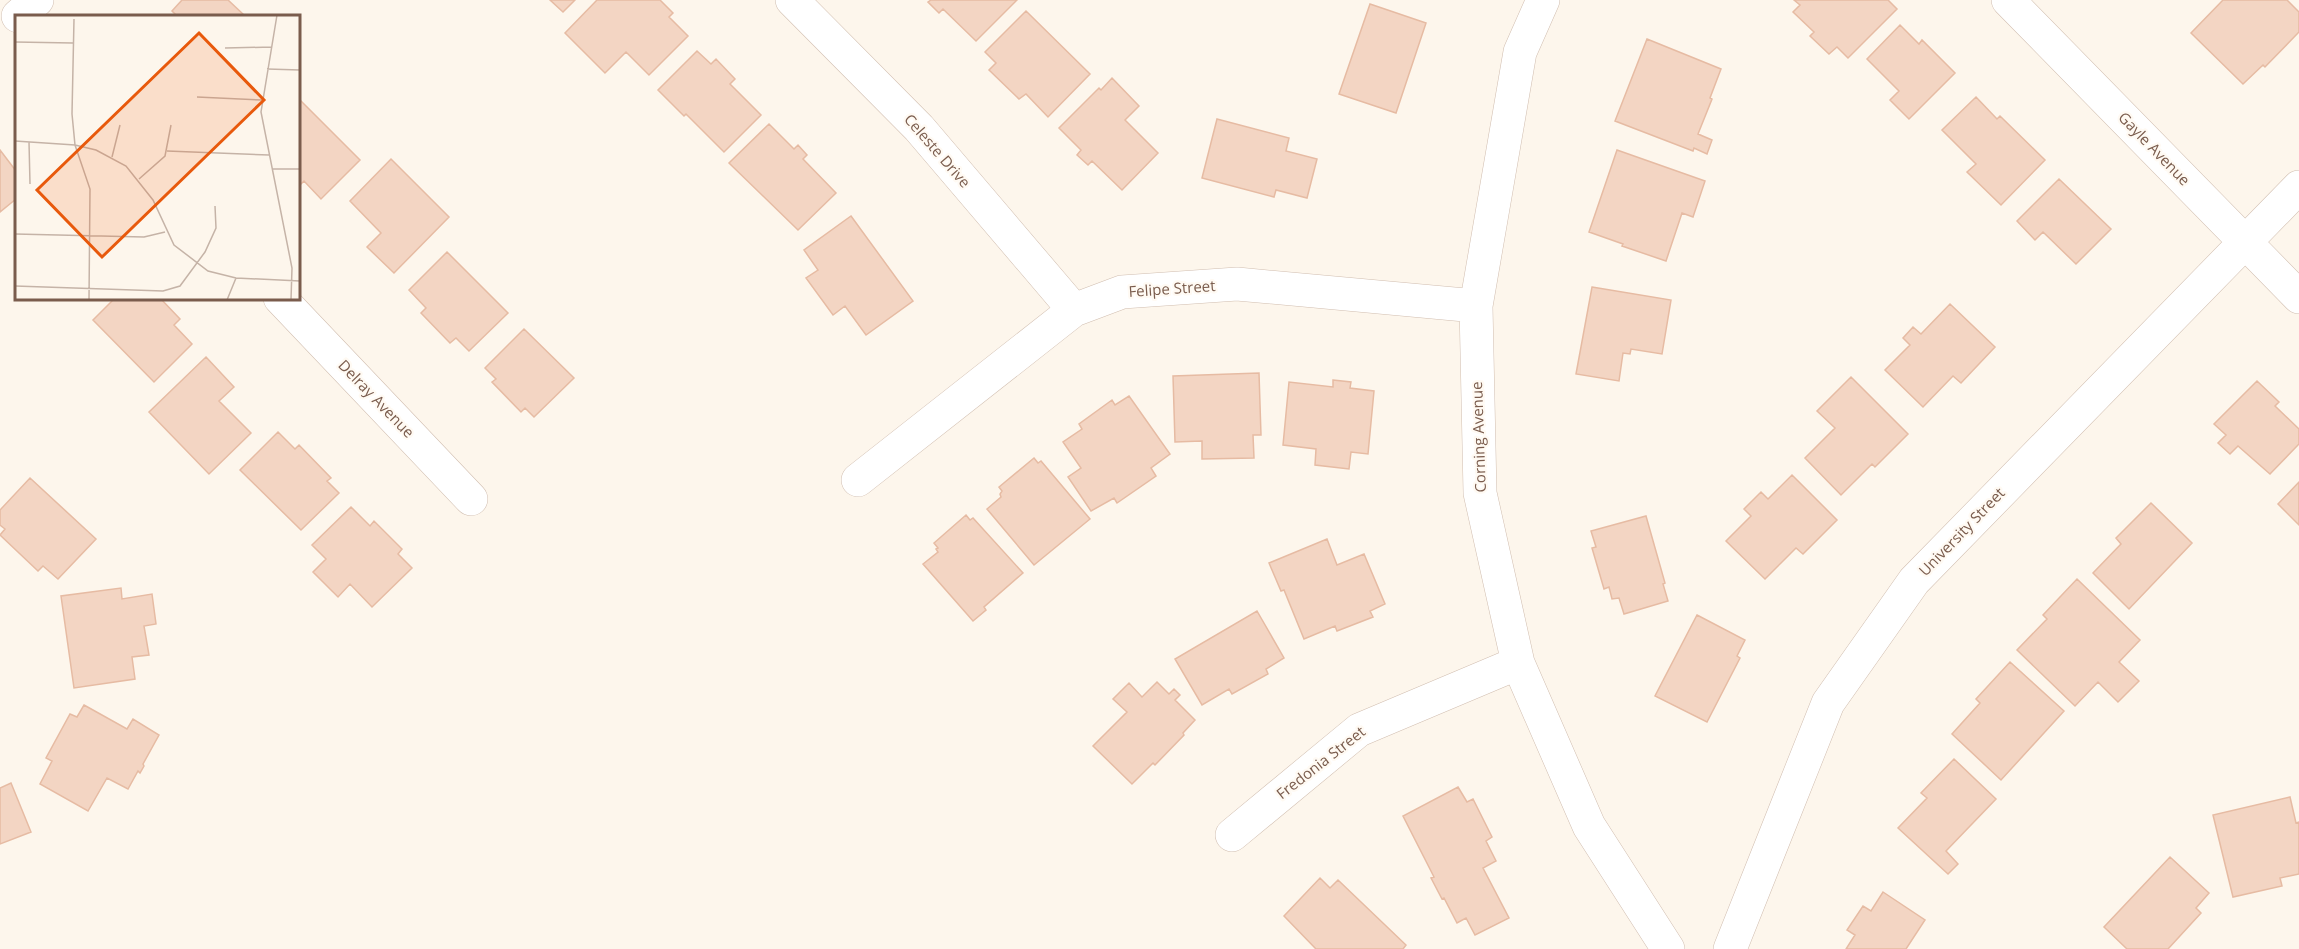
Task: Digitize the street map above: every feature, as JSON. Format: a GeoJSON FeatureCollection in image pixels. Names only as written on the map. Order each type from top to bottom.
{"type":"FeatureCollection","features":[{"type":"Feature","properties":{"kind":"street","name":"Celeste Drive"},"geometry":{"type":"LineString","coordinates":[[792,0],[919,128],[1074,310]]}},
{"type":"Feature","properties":{"kind":"street","name":"Corning Avenue"},"geometry":{"type":"LineString","coordinates":[[1543,0],[1520,52],[1476,306],[1480,493],[1518,663],[1589,826],[1668,949]]}},
{"type":"Feature","properties":{"kind":"street","name":"Gayle Avenue"},"geometry":{"type":"LineString","coordinates":[[2008,0],[2299,297]]}},
{"type":"Feature","properties":{"kind":"street","name":"University Street"},"geometry":{"type":"LineString","coordinates":[[1730,949],[1828,703],[1914,581],[2299,187]]}},
{"type":"Feature","properties":{"kind":"street","name":"Felipe Street"},"geometry":{"type":"LineString","coordinates":[[858,480],[1074,310],[1122,292],[1237,284],[1476,306]]}},
{"type":"Feature","properties":{"kind":"street","name":"Delray Avenue"},"geometry":{"type":"LineString","coordinates":[[282,300],[471,499]]}},
{"type":"Feature","properties":{"kind":"street","name":"Fredonia Street"},"geometry":{"type":"LineString","coordinates":[[1232,835],[1359,730],[1518,663]]}},
{"type":"Feature","properties":{"kind":"building"},"geometry":{"type":"Polygon","coordinates":[[[182,0],[228,0],[244,15],[174,15],[172,11],[182,0]]]}},
{"type":"Feature","properties":{"kind":"building"},"geometry":{"type":"Polygon","coordinates":[[[550,0],[575,0],[563,12],[550,0]]]}},
{"type":"Feature","properties":{"kind":"building"},"geometry":{"type":"Polygon","coordinates":[[[597,0],[660,0],[673,13],[669,17],[688,36],[649,75],[626,52],[605,73],[565,33],[597,0]]]}},
{"type":"Feature","properties":{"kind":"building"},"geometry":{"type":"Polygon","coordinates":[[[931,0],[1017,0],[976,41],[943,9],[939,13],[928,2],[931,0]]]}},
{"type":"Feature","properties":{"kind":"building"},"geometry":{"type":"Polygon","coordinates":[[[1794,0],[1888,0],[1897,9],[1848,58],[1837,47],[1829,54],[1810,36],[1814,32],[1793,12],[1800,5],[1794,0]]]}},
{"type":"Feature","properties":{"kind":"building"},"geometry":{"type":"Polygon","coordinates":[[[2223,0],[2287,0],[2299,12],[2299,32],[2265,67],[2263,65],[2243,84],[2191,33],[2223,0]]]}},
{"type":"Feature","properties":{"kind":"building"},"geometry":{"type":"Polygon","coordinates":[[[1370,4],[1426,23],[1396,113],[1339,94],[1370,4]]]}},
{"type":"Feature","properties":{"kind":"building"},"geometry":{"type":"Polygon","coordinates":[[[1026,11],[1090,74],[1048,117],[1026,94],[1019,99],[989,70],[996,63],[985,52],[1026,11]]]}},
{"type":"Feature","properties":{"kind":"building"},"geometry":{"type":"Polygon","coordinates":[[[1900,25],[1919,44],[1922,40],[1955,73],[1909,119],[1890,100],[1899,91],[1867,59],[1900,25]]]}},
{"type":"Feature","properties":{"kind":"building"},"geometry":{"type":"Polygon","coordinates":[[[1647,39],[1721,69],[1698,134],[1712,140],[1707,154],[1694,148],[1693,151],[1615,121],[1647,39]]]}},
{"type":"Feature","properties":{"kind":"building"},"geometry":{"type":"Polygon","coordinates":[[[697,51],[711,64],[716,59],[735,79],[730,84],[761,115],[724,152],[658,90],[697,51]]]}},
{"type":"Feature","properties":{"kind":"building"},"geometry":{"type":"Polygon","coordinates":[[[1112,78],[1139,106],[1125,120],[1158,153],[1122,190],[1092,161],[1088,165],[1077,155],[1081,150],[1059,128],[1112,78]]]}},
{"type":"Feature","properties":{"kind":"building"},"geometry":{"type":"Polygon","coordinates":[[[1976,97],[1997,119],[2000,116],[2045,160],[2001,205],[1967,172],[1976,164],[1942,130],[1976,97]]]}},
{"type":"Feature","properties":{"kind":"building"},"geometry":{"type":"Polygon","coordinates":[[[300,100],[360,160],[321,199],[304,181],[301,184],[300,100]]]}},
{"type":"Feature","properties":{"kind":"building"},"geometry":{"type":"Polygon","coordinates":[[[1217,119],[1289,138],[1286,151],[1317,159],[1307,198],[1276,190],[1274,197],[1202,178],[1217,119]]]}},
{"type":"Feature","properties":{"kind":"building"},"geometry":{"type":"Polygon","coordinates":[[[769,124],[794,149],[798,145],[807,155],[803,159],[836,193],[798,230],[729,163],[769,124]]]}},
{"type":"Feature","properties":{"kind":"building"},"geometry":{"type":"Polygon","coordinates":[[[0,150],[15,170],[15,200],[0,212],[0,150]]]}},
{"type":"Feature","properties":{"kind":"building"},"geometry":{"type":"Polygon","coordinates":[[[1617,150],[1705,181],[1693,217],[1682,213],[1666,261],[1589,232],[1617,150]]]}},
{"type":"Feature","properties":{"kind":"building"},"geometry":{"type":"Polygon","coordinates":[[[391,159],[449,217],[394,273],[367,247],[381,233],[350,201],[391,159]]]}},
{"type":"Feature","properties":{"kind":"building"},"geometry":{"type":"Polygon","coordinates":[[[2059,179],[2111,229],[2076,264],[2043,232],[2035,240],[2017,221],[2059,179]]]}},
{"type":"Feature","properties":{"kind":"building"},"geometry":{"type":"Polygon","coordinates":[[[851,216],[913,301],[866,335],[845,306],[833,315],[806,278],[818,270],[804,250],[851,216]]]}},
{"type":"Feature","properties":{"kind":"building"},"geometry":{"type":"Polygon","coordinates":[[[447,252],[508,313],[469,351],[456,338],[450,343],[421,313],[426,308],[409,290],[447,252]]]}},
{"type":"Feature","properties":{"kind":"building"},"geometry":{"type":"Polygon","coordinates":[[[1592,287],[1671,300],[1662,354],[1631,349],[1630,354],[1623,353],[1619,381],[1576,374],[1592,287]]]}},
{"type":"Feature","properties":{"kind":"building"},"geometry":{"type":"Polygon","coordinates":[[[113,300],[162,300],[180,319],[174,325],[192,344],[154,382],[93,320],[113,300]]]}},
{"type":"Feature","properties":{"kind":"building"},"geometry":{"type":"Polygon","coordinates":[[[1950,304],[1995,347],[1961,383],[1953,376],[1923,407],[1885,370],[1910,345],[1903,338],[1913,327],[1921,334],[1950,304]]]}},
{"type":"Feature","properties":{"kind":"building"},"geometry":{"type":"Polygon","coordinates":[[[524,329],[574,378],[534,417],[525,408],[521,412],[492,382],[496,379],[485,368],[524,329]]]}},
{"type":"Feature","properties":{"kind":"building"},"geometry":{"type":"Polygon","coordinates":[[[206,357],[234,387],[219,401],[251,433],[209,474],[149,412],[206,357]]]}},
{"type":"Feature","properties":{"kind":"building"},"geometry":{"type":"Polygon","coordinates":[[[1259,373],[1261,435],[1253,435],[1254,458],[1202,459],[1202,441],[1175,442],[1173,376],[1259,373]]]}},
{"type":"Feature","properties":{"kind":"building"},"geometry":{"type":"Polygon","coordinates":[[[1851,377],[1908,434],[1875,467],[1872,464],[1841,495],[1805,458],[1835,428],[1817,411],[1851,377]]]}},
{"type":"Feature","properties":{"kind":"building"},"geometry":{"type":"Polygon","coordinates":[[[1333,380],[1351,382],[1350,388],[1374,391],[1368,454],[1351,452],[1349,469],[1315,465],[1316,449],[1283,445],[1289,382],[1333,387],[1333,380]]]}},
{"type":"Feature","properties":{"kind":"building"},"geometry":{"type":"Polygon","coordinates":[[[2257,381],[2279,402],[2275,406],[2299,429],[2299,444],[2270,474],[2238,446],[2230,454],[2218,443],[2226,435],[2214,424],[2257,381]]]}},
{"type":"Feature","properties":{"kind":"building"},"geometry":{"type":"Polygon","coordinates":[[[1129,396],[1170,454],[1151,468],[1156,476],[1117,503],[1114,498],[1091,511],[1068,477],[1081,468],[1063,442],[1082,429],[1079,424],[1112,400],[1115,405],[1129,396]]]}},
{"type":"Feature","properties":{"kind":"building"},"geometry":{"type":"Polygon","coordinates":[[[278,432],[295,449],[299,445],[331,478],[327,481],[339,493],[301,530],[240,470],[278,432]]]}},
{"type":"Feature","properties":{"kind":"building"},"geometry":{"type":"Polygon","coordinates":[[[1034,458],[1038,463],[1041,461],[1090,519],[1034,565],[987,509],[1001,497],[1002,491],[999,487],[1034,458]]]}},
{"type":"Feature","properties":{"kind":"building"},"geometry":{"type":"Polygon","coordinates":[[[1792,475],[1837,520],[1803,554],[1796,548],[1765,579],[1726,541],[1751,516],[1744,509],[1761,492],[1768,499],[1792,475]]]}},
{"type":"Feature","properties":{"kind":"building"},"geometry":{"type":"Polygon","coordinates":[[[30,478],[96,539],[58,579],[43,566],[38,571],[0,535],[5,529],[0,525],[0,510],[30,478]]]}},
{"type":"Feature","properties":{"kind":"building"},"geometry":{"type":"Polygon","coordinates":[[[2299,482],[2299,525],[2278,504],[2299,482]]]}},
{"type":"Feature","properties":{"kind":"building"},"geometry":{"type":"Polygon","coordinates":[[[2151,503],[2192,543],[2129,609],[2093,573],[2121,544],[2116,538],[2151,503]]]}},
{"type":"Feature","properties":{"kind":"building"},"geometry":{"type":"Polygon","coordinates":[[[351,507],[370,526],[374,521],[402,549],[398,554],[412,568],[372,607],[350,584],[338,597],[313,572],[326,559],[312,545],[351,507]]]}},
{"type":"Feature","properties":{"kind":"building"},"geometry":{"type":"Polygon","coordinates":[[[966,515],[970,520],[973,518],[1023,573],[984,607],[986,610],[973,621],[923,564],[938,552],[934,543],[966,515]]]}},
{"type":"Feature","properties":{"kind":"building"},"geometry":{"type":"Polygon","coordinates":[[[1646,516],[1668,601],[1624,614],[1619,598],[1612,599],[1609,587],[1604,589],[1592,548],[1596,547],[1591,531],[1646,516]]]}},
{"type":"Feature","properties":{"kind":"building"},"geometry":{"type":"Polygon","coordinates":[[[1327,539],[1337,565],[1364,554],[1385,604],[1370,611],[1373,617],[1337,631],[1335,626],[1304,639],[1284,590],[1281,591],[1269,563],[1327,539]]]}},
{"type":"Feature","properties":{"kind":"building"},"geometry":{"type":"Polygon","coordinates":[[[2077,579],[2140,640],[2119,662],[2139,681],[2118,702],[2098,682],[2075,706],[2017,650],[2047,619],[2043,615],[2077,579]]]}},
{"type":"Feature","properties":{"kind":"building"},"geometry":{"type":"Polygon","coordinates":[[[121,588],[122,599],[152,594],[156,624],[144,626],[149,655],[132,657],[135,679],[74,688],[61,596],[121,588]]]}},
{"type":"Feature","properties":{"kind":"building"},"geometry":{"type":"Polygon","coordinates":[[[1257,611],[1284,658],[1266,669],[1268,674],[1232,694],[1229,689],[1202,705],[1175,659],[1257,611]]]}},
{"type":"Feature","properties":{"kind":"building"},"geometry":{"type":"Polygon","coordinates":[[[1697,615],[1745,640],[1737,656],[1740,658],[1707,722],[1655,696],[1697,615]]]}},
{"type":"Feature","properties":{"kind":"building"},"geometry":{"type":"Polygon","coordinates":[[[2010,662],[2064,711],[2001,780],[1952,734],[1980,703],[1976,699],[2010,662]]]}},
{"type":"Feature","properties":{"kind":"building"},"geometry":{"type":"Polygon","coordinates":[[[1157,682],[1169,694],[1174,689],[1180,695],[1175,700],[1195,720],[1155,765],[1153,763],[1132,784],[1093,746],[1127,712],[1113,699],[1129,683],[1142,697],[1157,682]]]}},
{"type":"Feature","properties":{"kind":"building"},"geometry":{"type":"Polygon","coordinates":[[[84,705],[127,729],[133,719],[159,735],[140,773],[138,771],[128,789],[107,778],[88,811],[40,784],[52,761],[46,758],[70,714],[77,717],[84,705]]]}},
{"type":"Feature","properties":{"kind":"building"},"geometry":{"type":"Polygon","coordinates":[[[1954,759],[1996,799],[1946,851],[1958,864],[1948,874],[1898,828],[1927,798],[1921,793],[1954,759]]]}},
{"type":"Feature","properties":{"kind":"building"},"geometry":{"type":"Polygon","coordinates":[[[11,783],[31,832],[0,844],[0,788],[11,783]]]}},
{"type":"Feature","properties":{"kind":"building"},"geometry":{"type":"Polygon","coordinates":[[[1458,787],[1467,802],[1473,799],[1492,837],[1486,841],[1496,861],[1483,868],[1509,918],[1475,935],[1466,918],[1457,923],[1444,898],[1442,899],[1431,878],[1434,877],[1403,816],[1458,787]]]}},
{"type":"Feature","properties":{"kind":"building"},"geometry":{"type":"Polygon","coordinates":[[[2290,797],[2296,823],[2299,822],[2299,874],[2280,878],[2282,886],[2233,897],[2213,815],[2290,797]]]}},
{"type":"Feature","properties":{"kind":"building"},"geometry":{"type":"Polygon","coordinates":[[[2170,857],[2209,893],[2196,908],[2201,913],[2168,949],[2127,949],[2104,927],[2170,857]]]}},
{"type":"Feature","properties":{"kind":"building"},"geometry":{"type":"Polygon","coordinates":[[[1320,878],[1330,888],[1338,880],[1406,945],[1403,949],[1316,949],[1284,916],[1320,878]]]}},
{"type":"Feature","properties":{"kind":"building"},"geometry":{"type":"Polygon","coordinates":[[[1883,892],[1925,920],[1906,949],[1846,949],[1855,935],[1847,930],[1863,906],[1871,911],[1883,892]]]}}]}
